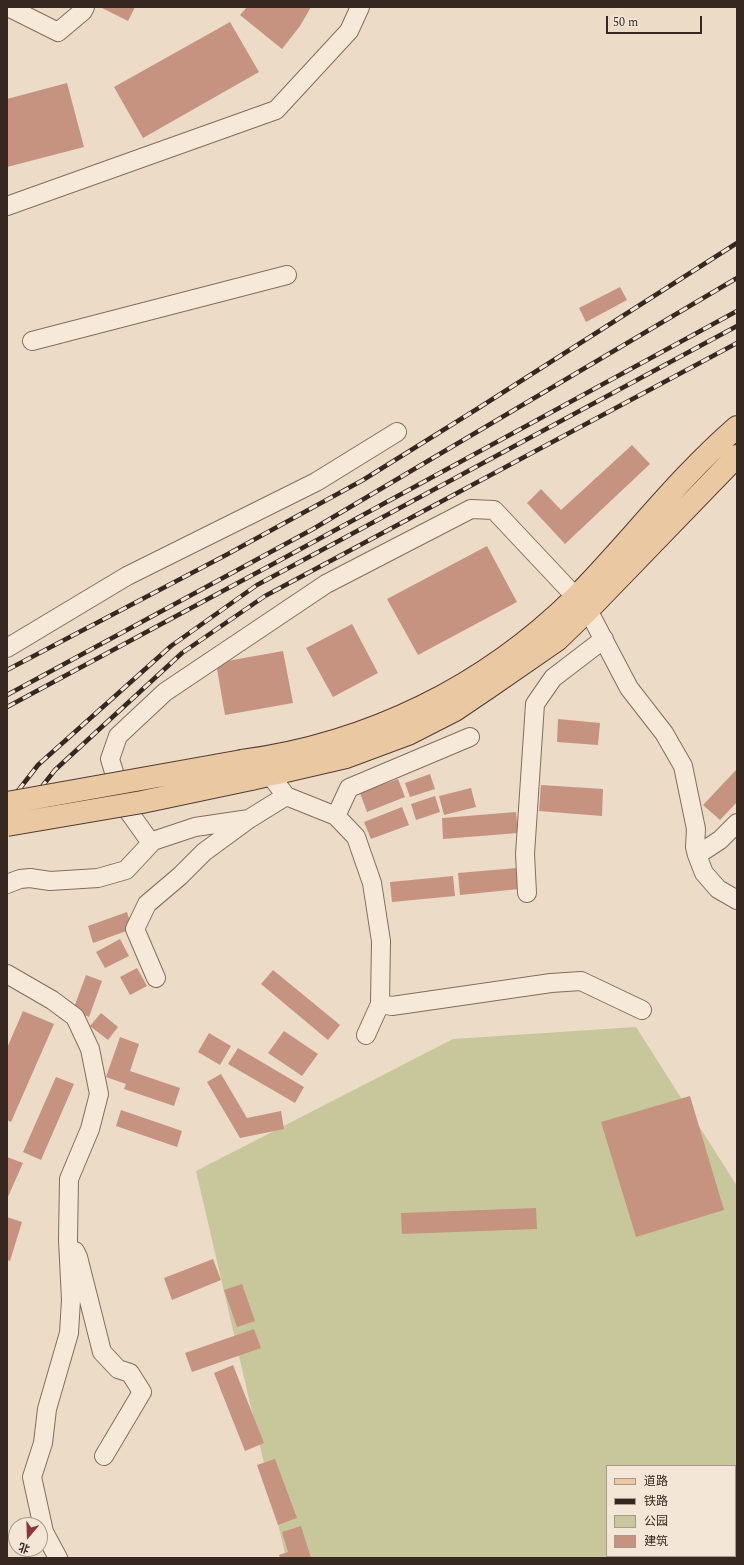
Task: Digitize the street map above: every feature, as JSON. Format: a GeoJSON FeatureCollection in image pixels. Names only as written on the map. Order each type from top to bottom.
{"type":"FeatureCollection","features":[{"type":"Feature","properties":{"kind":"main road"},"geometry":{"type":"LineString","coordinates":[[7,803],[254,772],[346,757],[408,734],[449,713],[489,688],[557,640],[582,604],[705,456],[737,427]]}},
{"type":"Feature","properties":{"kind":"main road"},"geometry":{"type":"LineString","coordinates":[[7,825],[142,802],[254,772],[286,754],[337,741],[394,720],[421,707],[482,674],[532,637],[582,604],[737,456]]}},
{"type":"Feature","properties":{"kind":"street"},"geometry":{"type":"LineString","coordinates":[[10,10],[58,32],[83,11],[85,7]]}},
{"type":"Feature","properties":{"kind":"street"},"geometry":{"type":"LineString","coordinates":[[7,206],[276,110],[349,31],[360,7]]}},
{"type":"Feature","properties":{"kind":"street"},"geometry":{"type":"LineString","coordinates":[[32,341],[287,275]]}},
{"type":"Feature","properties":{"kind":"street"},"geometry":{"type":"LineString","coordinates":[[7,648],[128,576],[316,482],[397,432]]}},
{"type":"Feature","properties":{"kind":"street"},"geometry":{"type":"LineString","coordinates":[[151,843],[124,805],[110,759],[118,736],[164,692],[326,584],[471,509],[494,510],[582,604],[604,639],[630,688],[664,734],[683,766],[696,829],[695,847],[704,873],[718,889],[737,900]]}},
{"type":"Feature","properties":{"kind":"street"},"geometry":{"type":"LineString","coordinates":[[527,893],[525,854],[535,704],[553,678],[604,639]]}},
{"type":"Feature","properties":{"kind":"street"},"geometry":{"type":"LineString","coordinates":[[336,816],[349,788],[470,737]]}},
{"type":"Feature","properties":{"kind":"street"},"geometry":{"type":"LineString","coordinates":[[254,772],[286,796],[336,816],[356,837],[372,883],[381,941],[380,1004],[366,1035]]}},
{"type":"Feature","properties":{"kind":"street"},"geometry":{"type":"LineString","coordinates":[[156,978],[135,929],[147,904],[204,852],[249,819],[286,796]]}},
{"type":"Feature","properties":{"kind":"street"},"geometry":{"type":"LineString","coordinates":[[7,884],[20,879],[30,878],[50,881],[98,878],[126,870],[151,843],[196,827],[249,819]]}},
{"type":"Feature","properties":{"kind":"street"},"geometry":{"type":"LineString","coordinates":[[697,855],[720,840],[737,823]]}},
{"type":"Feature","properties":{"kind":"street"},"geometry":{"type":"LineString","coordinates":[[7,974],[52,1000],[75,1017],[90,1049],[98,1094],[90,1129],[69,1179],[68,1240],[71,1300],[70,1333],[47,1409],[42,1443],[32,1477],[44,1532],[58,1558]]}},
{"type":"Feature","properties":{"kind":"street"},"geometry":{"type":"LineString","coordinates":[[380,1004],[392,1006],[551,983],[581,981],[642,1010]]}},
{"type":"Feature","properties":{"kind":"street"},"geometry":{"type":"LineString","coordinates":[[68,1240],[78,1257],[102,1352],[118,1369],[130,1373],[142,1392],[104,1456]]}},
{"type":"Feature","properties":{"kind":"green space"},"geometry":{"type":"Polygon","coordinates":[[[636,1027],[737,1186],[737,1558],[286,1558],[196,1171],[453,1039],[636,1027]]]}},
{"type":"Feature","properties":{"kind":"building"},"geometry":{"type":"Polygon","coordinates":[[[100,7],[135,7],[128,21],[100,7]]]}},
{"type":"Feature","properties":{"kind":"building"},"geometry":{"type":"Polygon","coordinates":[[[247,7],[311,7],[300,26],[282,49],[240,15],[247,7]]]}},
{"type":"Feature","properties":{"kind":"building"},"geometry":{"type":"Polygon","coordinates":[[[230,22],[259,72],[143,138],[114,87],[230,22]]]}},
{"type":"Feature","properties":{"kind":"building"},"geometry":{"type":"Polygon","coordinates":[[[67,83],[84,147],[7,167],[7,99],[67,83]]]}},
{"type":"Feature","properties":{"kind":"building"},"geometry":{"type":"Polygon","coordinates":[[[620,287],[627,300],[586,322],[579,308],[620,287]]]}},
{"type":"Feature","properties":{"kind":"building"},"geometry":{"type":"Polygon","coordinates":[[[632,445],[650,464],[565,544],[527,503],[541,489],[561,510],[632,445]]]}},
{"type":"Feature","properties":{"kind":"building"},"geometry":{"type":"Polygon","coordinates":[[[487,546],[517,602],[418,655],[387,599],[487,546]]]}},
{"type":"Feature","properties":{"kind":"building"},"geometry":{"type":"Polygon","coordinates":[[[352,624],[378,673],[333,697],[306,648],[352,624]]]}},
{"type":"Feature","properties":{"kind":"building"},"geometry":{"type":"Polygon","coordinates":[[[283,651],[293,703],[225,715],[216,663],[283,651]]]}},
{"type":"Feature","properties":{"kind":"building"},"geometry":{"type":"Polygon","coordinates":[[[558,719],[600,723],[598,745],[557,742],[558,719]]]}},
{"type":"Feature","properties":{"kind":"building"},"geometry":{"type":"Polygon","coordinates":[[[737,769],[737,802],[720,820],[703,805],[737,769]]]}},
{"type":"Feature","properties":{"kind":"building"},"geometry":{"type":"Polygon","coordinates":[[[430,774],[435,789],[410,797],[405,783],[430,774]]]}},
{"type":"Feature","properties":{"kind":"building"},"geometry":{"type":"Polygon","coordinates":[[[398,779],[405,797],[367,812],[360,793],[398,779]]]}},
{"type":"Feature","properties":{"kind":"building"},"geometry":{"type":"Polygon","coordinates":[[[541,785],[603,789],[602,816],[539,811],[541,785]]]}},
{"type":"Feature","properties":{"kind":"building"},"geometry":{"type":"Polygon","coordinates":[[[471,788],[476,807],[444,815],[439,796],[471,788]]]}},
{"type":"Feature","properties":{"kind":"building"},"geometry":{"type":"Polygon","coordinates":[[[435,796],[440,812],[416,820],[411,804],[435,796]]]}},
{"type":"Feature","properties":{"kind":"building"},"geometry":{"type":"Polygon","coordinates":[[[402,807],[409,825],[371,839],[364,822],[402,807]]]}},
{"type":"Feature","properties":{"kind":"building"},"geometry":{"type":"Polygon","coordinates":[[[516,812],[518,833],[443,839],[442,818],[516,812]]]}},
{"type":"Feature","properties":{"kind":"building"},"geometry":{"type":"Polygon","coordinates":[[[517,868],[519,889],[460,895],[458,873],[517,868]]]}},
{"type":"Feature","properties":{"kind":"building"},"geometry":{"type":"Polygon","coordinates":[[[453,876],[455,896],[392,902],[390,882],[453,876]]]}},
{"type":"Feature","properties":{"kind":"building"},"geometry":{"type":"Polygon","coordinates":[[[127,912],[132,929],[93,943],[88,926],[127,912]]]}},
{"type":"Feature","properties":{"kind":"building"},"geometry":{"type":"Polygon","coordinates":[[[120,939],[129,956],[105,968],[96,952],[120,939]]]}},
{"type":"Feature","properties":{"kind":"building"},"geometry":{"type":"Polygon","coordinates":[[[137,968],[147,986],[130,995],[120,977],[137,968]]]}},
{"type":"Feature","properties":{"kind":"building"},"geometry":{"type":"Polygon","coordinates":[[[273,970],[340,1025],[328,1040],[261,984],[273,970]]]}},
{"type":"Feature","properties":{"kind":"building"},"geometry":{"type":"Polygon","coordinates":[[[86,975],[102,981],[89,1017],[73,1010],[86,975]]]}},
{"type":"Feature","properties":{"kind":"building"},"geometry":{"type":"Polygon","coordinates":[[[23,1011],[54,1024],[11,1122],[7,1120],[7,1048],[23,1011]]]}},
{"type":"Feature","properties":{"kind":"building"},"geometry":{"type":"Polygon","coordinates":[[[101,1013],[118,1027],[108,1040],[90,1026],[101,1013]]]}},
{"type":"Feature","properties":{"kind":"building"},"geometry":{"type":"Polygon","coordinates":[[[284,1031],[318,1054],[302,1076],[268,1053],[284,1031]]]}},
{"type":"Feature","properties":{"kind":"building"},"geometry":{"type":"Polygon","coordinates":[[[209,1033],[231,1046],[220,1065],[198,1052],[209,1033]]]}},
{"type":"Feature","properties":{"kind":"building"},"geometry":{"type":"Polygon","coordinates":[[[120,1037],[139,1044],[130,1071],[180,1088],[174,1106],[124,1089],[126,1084],[106,1077],[120,1037]]]}},
{"type":"Feature","properties":{"kind":"building"},"geometry":{"type":"Polygon","coordinates":[[[238,1048],[304,1087],[295,1103],[228,1064],[238,1048]]]}},
{"type":"Feature","properties":{"kind":"building"},"geometry":{"type":"Polygon","coordinates":[[[221,1074],[247,1118],[281,1111],[284,1129],[240,1138],[207,1082],[221,1074]]]}},
{"type":"Feature","properties":{"kind":"building"},"geometry":{"type":"Polygon","coordinates":[[[56,1077],[74,1084],[41,1160],[23,1152],[56,1077]]]}},
{"type":"Feature","properties":{"kind":"building"},"geometry":{"type":"Polygon","coordinates":[[[690,1096],[724,1210],[636,1237],[601,1122],[690,1096]]]}},
{"type":"Feature","properties":{"kind":"building"},"geometry":{"type":"Polygon","coordinates":[[[121,1110],[182,1131],[177,1147],[116,1126],[121,1110]]]}},
{"type":"Feature","properties":{"kind":"building"},"geometry":{"type":"Polygon","coordinates":[[[7,1157],[23,1163],[7,1199],[7,1157]]]}},
{"type":"Feature","properties":{"kind":"building"},"geometry":{"type":"Polygon","coordinates":[[[536,1208],[537,1229],[402,1234],[401,1213],[536,1208]]]}},
{"type":"Feature","properties":{"kind":"building"},"geometry":{"type":"Polygon","coordinates":[[[7,1217],[22,1222],[10,1261],[7,1260],[7,1217]]]}},
{"type":"Feature","properties":{"kind":"building"},"geometry":{"type":"Polygon","coordinates":[[[213,1259],[221,1280],[172,1300],[164,1278],[213,1259]]]}},
{"type":"Feature","properties":{"kind":"building"},"geometry":{"type":"Polygon","coordinates":[[[242,1284],[255,1321],[237,1327],[224,1290],[242,1284]]]}},
{"type":"Feature","properties":{"kind":"building"},"geometry":{"type":"Polygon","coordinates":[[[254,1329],[261,1348],[192,1372],[185,1353],[254,1329]]]}},
{"type":"Feature","properties":{"kind":"building"},"geometry":{"type":"Polygon","coordinates":[[[233,1365],[264,1443],[245,1451],[214,1373],[233,1365]]]}},
{"type":"Feature","properties":{"kind":"building"},"geometry":{"type":"Polygon","coordinates":[[[275,1459],[297,1518],[278,1525],[257,1465],[275,1459]]]}},
{"type":"Feature","properties":{"kind":"building"},"geometry":{"type":"Polygon","coordinates":[[[301,1526],[311,1558],[280,1558],[279,1555],[288,1552],[282,1532],[301,1526]]]}},
{"type":"Feature","properties":{"kind":"railway"},"geometry":{"type":"LineString","coordinates":[[7,670],[226,555],[363,480],[737,243]]}},
{"type":"Feature","properties":{"kind":"railway"},"geometry":{"type":"LineString","coordinates":[[7,695],[313,529],[737,278]]}},
{"type":"Feature","properties":{"kind":"railway"},"geometry":{"type":"LineString","coordinates":[[7,707],[737,311]]}},
{"type":"Feature","properties":{"kind":"railway"},"geometry":{"type":"LineString","coordinates":[[7,805],[38,765],[171,646],[257,585],[737,326]]}},
{"type":"Feature","properties":{"kind":"railway"},"geometry":{"type":"LineString","coordinates":[[7,831],[55,770],[182,653],[265,596],[737,343]]}}]}
